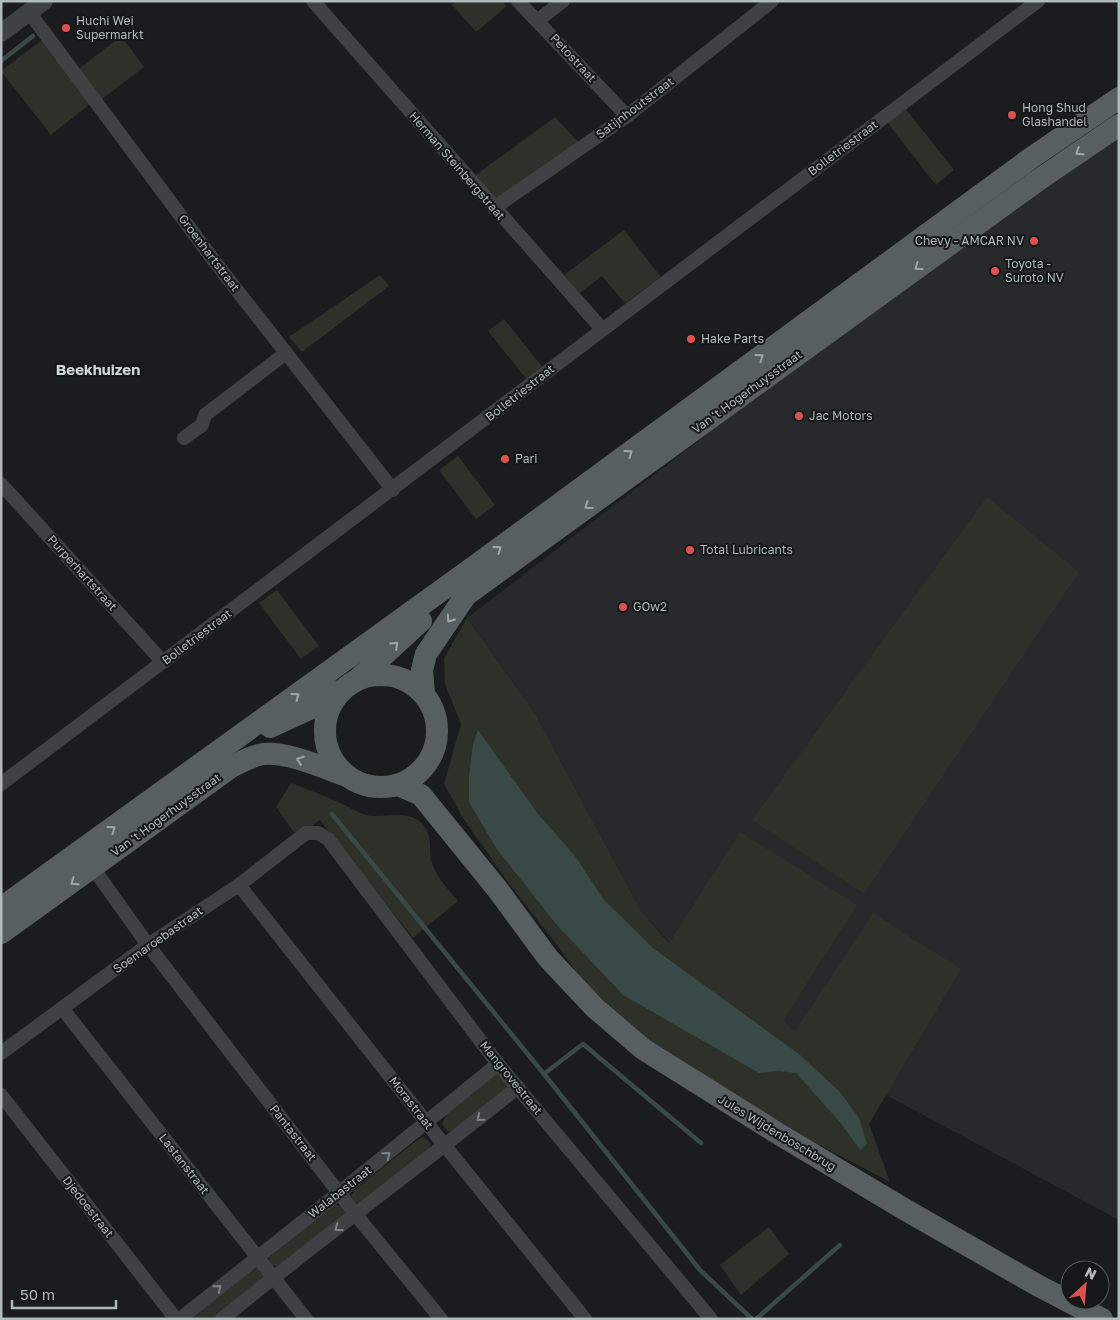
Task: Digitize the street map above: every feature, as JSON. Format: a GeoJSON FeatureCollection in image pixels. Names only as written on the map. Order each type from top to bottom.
{"type":"FeatureCollection","features":[{"type":"Feature","properties":{"kind":"main road","name":"Van 't Hogerhuysstraat"},"geometry":{"type":"LineString","coordinates":[[1,908],[228,746],[1023,164],[1119,98]]}},
{"type":"Feature","properties":{"kind":"main road","name":"Van 't Hogerhuysstraat"},"geometry":{"type":"LineString","coordinates":[[424,694],[422,670],[426,654],[466,595],[1037,181],[1119,125]]}},
{"type":"Feature","properties":{"kind":"main road","name":"Van 't Hogerhuysstraat"},"geometry":{"type":"LineString","coordinates":[[228,746],[316,706],[353,682],[432,610],[471,569]]}},
{"type":"Feature","properties":{"kind":"main road"},"geometry":{"type":"LineString","coordinates":[[378,675],[393,676],[406,681],[424,694],[436,718],[438,735],[434,751],[426,766],[413,778],[398,785],[385,788],[371,787],[358,783],[346,776],[335,763],[327,748],[324,731],[327,714],[334,699],[353,682],[378,675]]}},
{"type":"Feature","properties":{"kind":"main road","name":"Van 't Hogerhuysstraat"},"geometry":{"type":"LineString","coordinates":[[1,933],[231,767],[247,758],[264,754],[292,757],[346,776]]}},
{"type":"Feature","properties":{"kind":"main road","name":"Jules Wijdenboschbrug"},"geometry":{"type":"LineString","coordinates":[[426,766],[433,786],[498,890]]}},
{"type":"Feature","properties":{"kind":"main road","name":"Jules Wijdenboschbrug"},"geometry":{"type":"LineString","coordinates":[[398,785],[420,796],[498,890],[548,958],[595,1008],[644,1050],[904,1209],[1037,1285],[1102,1319]]}},
{"type":"Feature","properties":{"kind":"street"},"geometry":{"type":"LineString","coordinates":[[1,33],[44,1]]}},
{"type":"Feature","properties":{"kind":"street","name":"Herman Steinbergstraat"},"geometry":{"type":"LineString","coordinates":[[313,1],[602,329]]}},
{"type":"Feature","properties":{"kind":"street","name":"Petostraat"},"geometry":{"type":"LineString","coordinates":[[518,1],[627,116]]}},
{"type":"Feature","properties":{"kind":"street"},"geometry":{"type":"LineString","coordinates":[[537,21],[563,1]]}},
{"type":"Feature","properties":{"kind":"street","name":"Satijnhoutstraat"},"geometry":{"type":"LineString","coordinates":[[494,208],[627,116],[772,1]]}},
{"type":"Feature","properties":{"kind":"street","name":"Bolletriestraat"},"geometry":{"type":"LineString","coordinates":[[1,784],[393,490],[602,329],[1038,1]]}},
{"type":"Feature","properties":{"kind":"street","name":"Groenhartstraat"},"geometry":{"type":"LineString","coordinates":[[29,12],[209,254],[393,490]]}},
{"type":"Feature","properties":{"kind":"street"},"geometry":{"type":"LineString","coordinates":[[184,438],[202,424],[205,415],[286,353]]}},
{"type":"Feature","properties":{"kind":"street","name":"Purperhartstraat"},"geometry":{"type":"LineString","coordinates":[[1,484],[163,662]]}},
{"type":"Feature","properties":{"kind":"street","name":"Soemaroebastraat"},"geometry":{"type":"LineString","coordinates":[[1,1053],[148,945],[239,885],[306,833],[318,833]]}},
{"type":"Feature","properties":{"kind":"street","name":"Mangrovestraat"},"geometry":{"type":"LineString","coordinates":[[318,833],[328,839],[498,1064],[712,1319]]}},
{"type":"Feature","properties":{"kind":"street","name":"Pantastraat"},"geometry":{"type":"LineString","coordinates":[[93,868],[148,945],[356,1215],[441,1319]]}},
{"type":"Feature","properties":{"kind":"street","name":"Morastraat"},"geometry":{"type":"LineString","coordinates":[[239,885],[445,1146],[585,1319]]}},
{"type":"Feature","properties":{"kind":"street","name":"Lastanstraat"},"geometry":{"type":"LineString","coordinates":[[62,1008],[306,1319]]}},
{"type":"Feature","properties":{"kind":"street","name":"Walabastraat"},"geometry":{"type":"LineString","coordinates":[[180,1319],[498,1064]]}},
{"type":"Feature","properties":{"kind":"street"},"geometry":{"type":"LineString","coordinates":[[222,1319],[518,1087]]}},
{"type":"Feature","properties":{"kind":"street","name":"Djedoestraat"},"geometry":{"type":"LineString","coordinates":[[1,1096],[176,1319]]}},
{"type":"Feature","properties":{"kind":"shaded area"},"geometry":{"type":"Polygon","coordinates":[[[457,1],[502,1],[507,6],[476,32],[452,5],[457,1]]]}},
{"type":"Feature","properties":{"kind":"shaded area"},"geometry":{"type":"Polygon","coordinates":[[[121,36],[144,67],[102,99],[79,69],[121,36]]]}},
{"type":"Feature","properties":{"kind":"shaded area"},"geometry":{"type":"Polygon","coordinates":[[[43,39],[91,103],[51,135],[1,71],[43,39]]]}},
{"type":"Feature","properties":{"kind":"shaded area"},"geometry":{"type":"Polygon","coordinates":[[[905,108],[954,170],[936,185],[887,122],[905,108]]]}},
{"type":"Feature","properties":{"kind":"shaded area"},"geometry":{"type":"Polygon","coordinates":[[[555,117],[580,144],[500,199],[495,198],[473,177],[555,117]]]}},
{"type":"Feature","properties":{"kind":"shaded area"},"geometry":{"type":"Polygon","coordinates":[[[1119,129],[1119,1220],[886,1095],[670,943],[641,911],[536,715],[467,618],[895,290],[1119,129]]]}},
{"type":"Feature","properties":{"kind":"shaded area"},"geometry":{"type":"Polygon","coordinates":[[[624,230],[661,277],[625,303],[602,276],[579,294],[564,275],[624,230]]]}},
{"type":"Feature","properties":{"kind":"shaded area"},"geometry":{"type":"Polygon","coordinates":[[[380,275],[389,286],[302,352],[289,337],[380,275]]]}},
{"type":"Feature","properties":{"kind":"shaded area"},"geometry":{"type":"Polygon","coordinates":[[[504,319],[544,369],[528,381],[488,331],[504,319]]]}},
{"type":"Feature","properties":{"kind":"shaded area"},"geometry":{"type":"Polygon","coordinates":[[[458,456],[495,505],[476,519],[439,470],[458,456]]]}},
{"type":"Feature","properties":{"kind":"shaded area"},"geometry":{"type":"Polygon","coordinates":[[[987,497],[1079,572],[864,894],[752,820],[987,497]]]}},
{"type":"Feature","properties":{"kind":"shaded area"},"geometry":{"type":"Polygon","coordinates":[[[277,590],[319,646],[301,659],[259,603],[277,590]]]}},
{"type":"Feature","properties":{"kind":"shaded area"},"geometry":{"type":"Polygon","coordinates":[[[467,618],[536,715],[641,911],[669,943],[740,832],[857,905],[783,1021],[795,1031],[873,913],[961,969],[869,1124],[890,1182],[739,1103],[646,1042],[583,982],[510,885],[463,818],[444,784],[461,724],[445,684],[444,658],[467,618]]]}},
{"type":"Feature","properties":{"kind":"shaded area"},"geometry":{"type":"Polygon","coordinates":[[[478,730],[538,814],[575,856],[604,900],[653,948],[799,1054],[840,1092],[859,1118],[867,1144],[860,1150],[839,1121],[796,1073],[779,1071],[759,1073],[623,995],[556,924],[496,848],[469,802],[469,776],[473,744],[478,730]]]}},
{"type":"Feature","properties":{"kind":"shaded area"},"geometry":{"type":"Polygon","coordinates":[[[291,783],[366,815],[397,815],[412,817],[419,821],[427,830],[431,860],[436,872],[458,901],[413,938],[320,820],[297,836],[276,807],[291,783]]]}},
{"type":"Feature","properties":{"kind":"shaded area"},"geometry":{"type":"Polygon","coordinates":[[[497,1073],[510,1088],[453,1132],[447,1131],[442,1124],[447,1114],[497,1073]]]}},
{"type":"Feature","properties":{"kind":"shaded area"},"geometry":{"type":"Polygon","coordinates":[[[423,1137],[431,1144],[430,1148],[359,1204],[355,1203],[351,1196],[354,1191],[423,1137]]]}},
{"type":"Feature","properties":{"kind":"shaded area"},"geometry":{"type":"Polygon","coordinates":[[[337,1205],[346,1213],[345,1217],[280,1266],[273,1266],[268,1261],[270,1257],[333,1206],[337,1205]]]}},
{"type":"Feature","properties":{"kind":"shaded area"},"geometry":{"type":"Polygon","coordinates":[[[769,1227],[789,1254],[741,1295],[720,1265],[769,1227]]]}},
{"type":"Feature","properties":{"kind":"shaded area"},"geometry":{"type":"Polygon","coordinates":[[[257,1268],[260,1269],[264,1276],[263,1279],[214,1319],[192,1319],[251,1271],[257,1268]]]}},
{"type":"Feature","properties":{"kind":"waterway"},"geometry":{"type":"LineString","coordinates":[[1,61],[33,36]]}},
{"type":"Feature","properties":{"kind":"waterway"},"geometry":{"type":"LineString","coordinates":[[332,814],[544,1074]]}},
{"type":"Feature","properties":{"kind":"waterway"},"geometry":{"type":"LineString","coordinates":[[701,1143],[583,1044],[544,1074],[700,1270],[752,1319]]}},
{"type":"Feature","properties":{"kind":"waterway"},"geometry":{"type":"LineString","coordinates":[[756,1319],[840,1245]]}},
{"type":"Feature","properties":{"kind":"place","name":"Huchi Wei Supermarkt"},"geometry":{"type":"Point","coordinates":[66,28]}},
{"type":"Feature","properties":{"kind":"place","name":"Hong Shud Glashandel"},"geometry":{"type":"Point","coordinates":[1012,115]}},
{"type":"Feature","properties":{"kind":"place","name":"Chevy - AMCAR NV"},"geometry":{"type":"Point","coordinates":[1034,241]}},
{"type":"Feature","properties":{"kind":"place","name":"Toyota - Suroto NV"},"geometry":{"type":"Point","coordinates":[995,271]}},
{"type":"Feature","properties":{"kind":"place","name":"Hake Parts"},"geometry":{"type":"Point","coordinates":[691,339]}},
{"type":"Feature","properties":{"kind":"place","name":"Jac Motors"},"geometry":{"type":"Point","coordinates":[799,416]}},
{"type":"Feature","properties":{"kind":"place","name":"Pari"},"geometry":{"type":"Point","coordinates":[505,459]}},
{"type":"Feature","properties":{"kind":"place","name":"Total Lubricants"},"geometry":{"type":"Point","coordinates":[690,550]}},
{"type":"Feature","properties":{"kind":"place","name":"GOw2"},"geometry":{"type":"Point","coordinates":[623,607]}},
{"type":"Feature","properties":{"kind":"district","name":"Beekhuizen"},"geometry":{"type":"Point","coordinates":[98,370]}}]}
